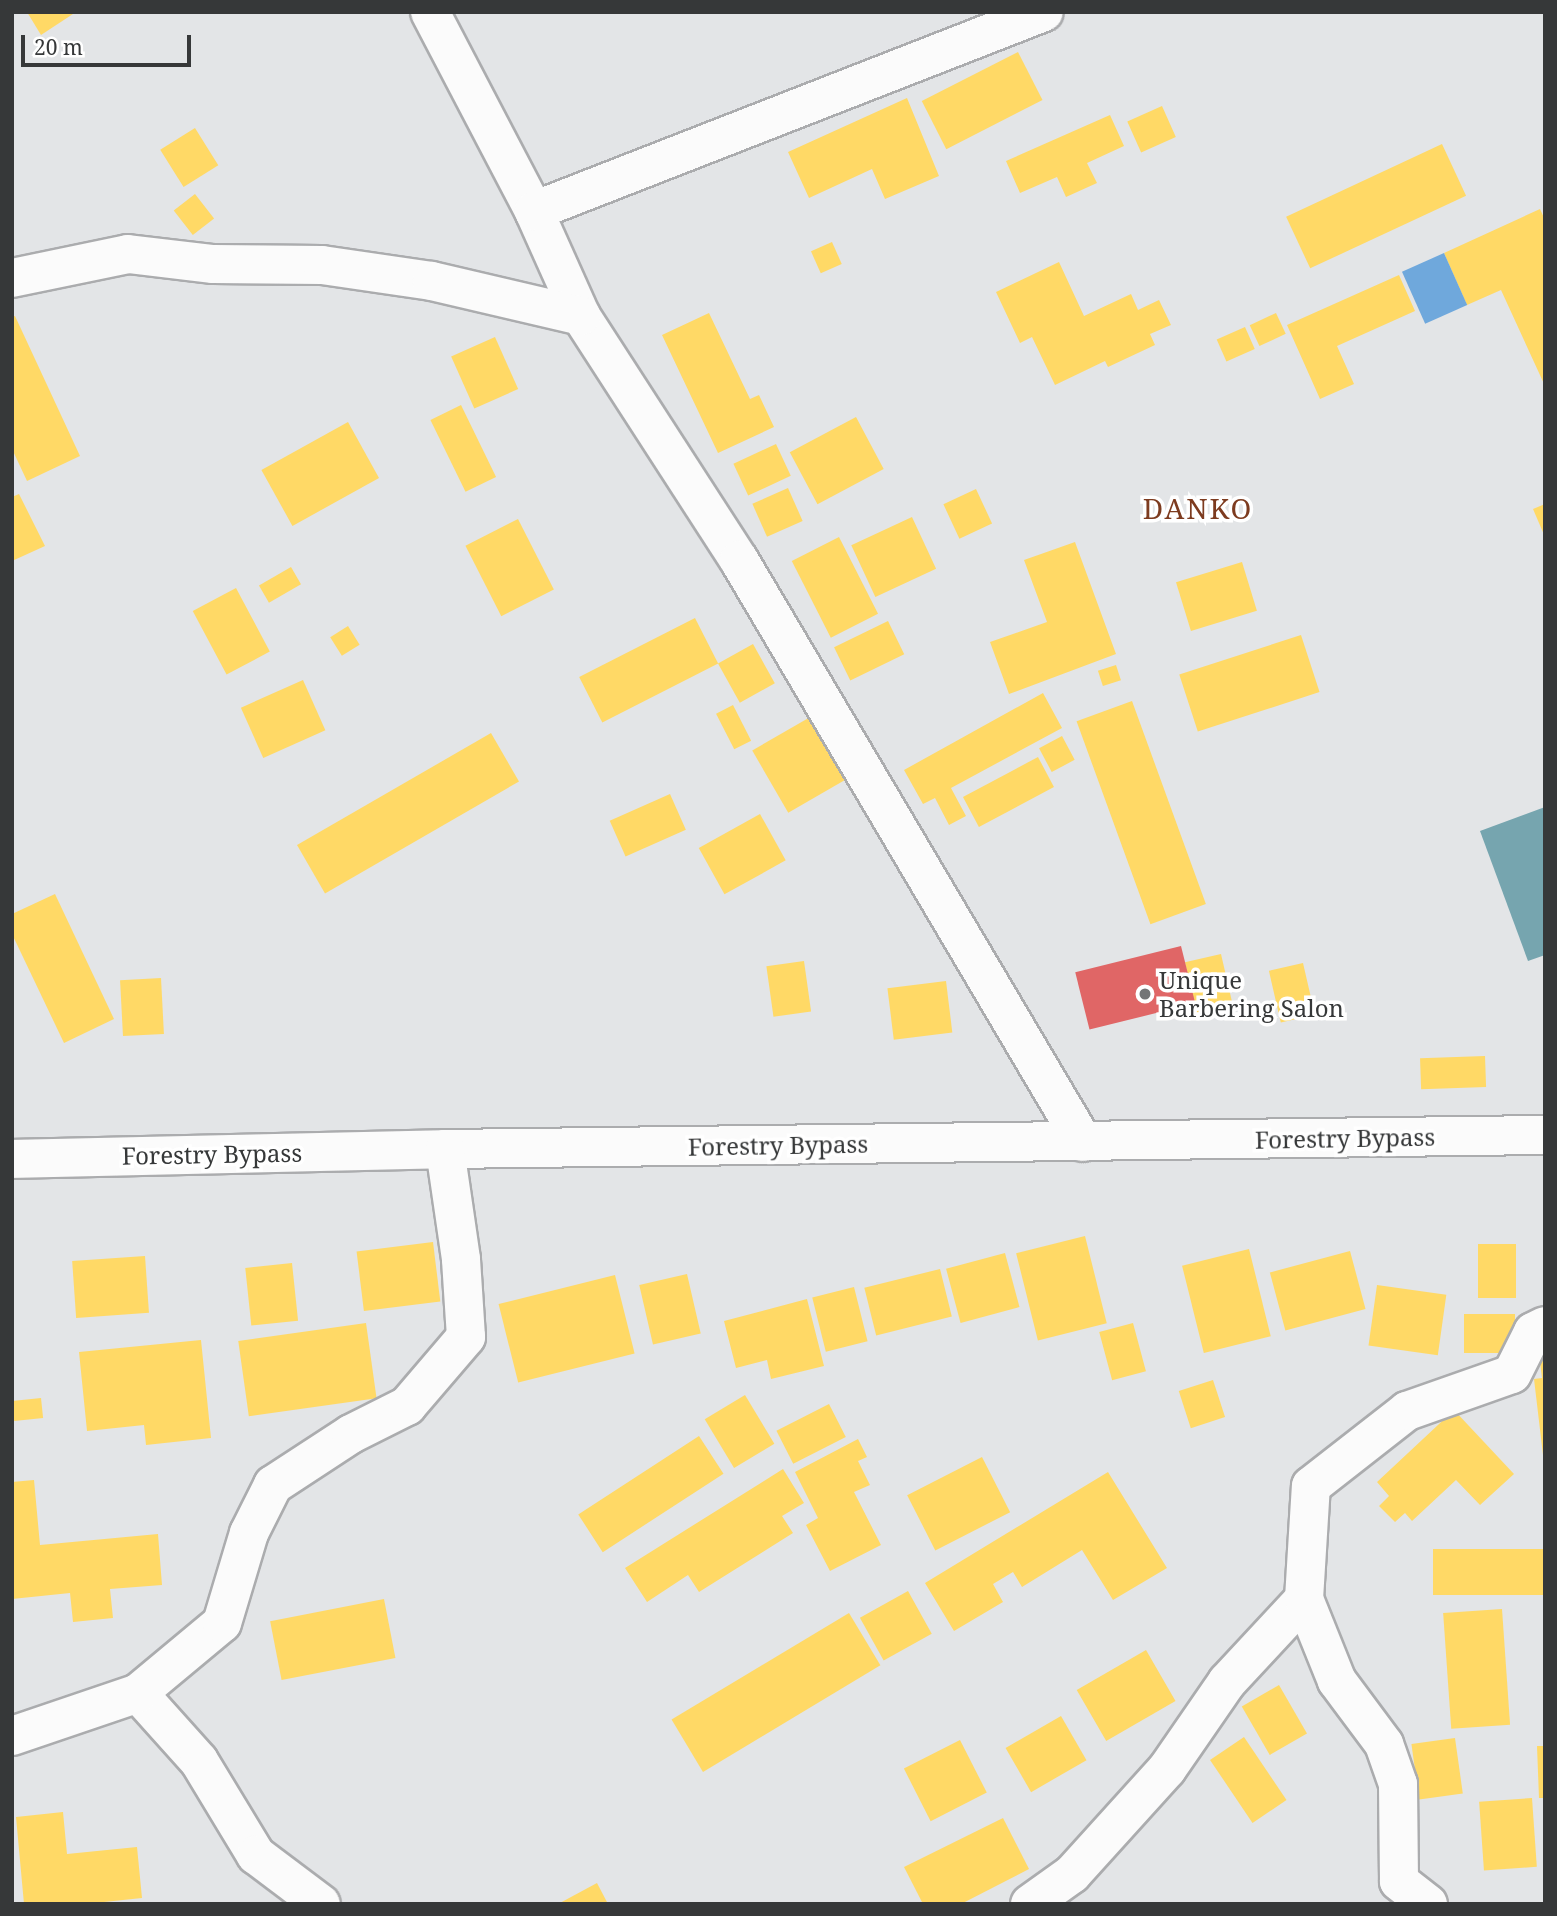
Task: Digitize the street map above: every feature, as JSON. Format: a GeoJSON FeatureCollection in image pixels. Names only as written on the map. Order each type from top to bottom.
{"type":"FeatureCollection","features":[{"type":"Feature","properties":{"kind":"street"},"geometry":{"type":"LineString","coordinates":[[430,12],[534,211],[581,316],[739,560],[1083,1142]]}},
{"type":"Feature","properties":{"kind":"street"},"geometry":{"type":"LineString","coordinates":[[534,211],[1044,12]]}},
{"type":"Feature","properties":{"kind":"street"},"geometry":{"type":"LineString","coordinates":[[12,278],[128,254],[213,264],[321,265],[432,281],[581,316]]}},
{"type":"Feature","properties":{"kind":"street","name":"Forestry Bypass"},"geometry":{"type":"LineString","coordinates":[[12,1158],[444,1149],[1545,1135]]}},
{"type":"Feature","properties":{"kind":"street"},"geometry":{"type":"LineString","coordinates":[[12,1736],[138,1693],[222,1623],[249,1533],[273,1485],[351,1434],[407,1406],[466,1337],[461,1259],[444,1149]]}},
{"type":"Feature","properties":{"kind":"street"},"geometry":{"type":"LineString","coordinates":[[1428,1904],[1399,1881],[1398,1784],[1384,1744],[1336,1681],[1304,1600],[1311,1486],[1407,1412],[1512,1374],[1533,1332],[1545,1326]]}},
{"type":"Feature","properties":{"kind":"street"},"geometry":{"type":"LineString","coordinates":[[1030,1904],[1072,1874],[1150,1788],[1227,1682],[1304,1600]]}},
{"type":"Feature","properties":{"kind":"street"},"geometry":{"type":"LineString","coordinates":[[138,1693],[199,1761],[256,1855],[321,1904]]}},
{"type":"Feature","properties":{"kind":"building: Homes"},"geometry":{"type":"Polygon","coordinates":[[[27,12],[76,12],[41,35],[27,12]]]}},
{"type":"Feature","properties":{"kind":"building: Homes"},"geometry":{"type":"Polygon","coordinates":[[[1018,52],[1043,100],[946,149],[922,101],[1018,52]]]}},
{"type":"Feature","properties":{"kind":"building: Homes"},"geometry":{"type":"Polygon","coordinates":[[[907,98],[939,176],[885,199],[872,169],[809,198],[788,152],[907,98]]]}},
{"type":"Feature","properties":{"kind":"building: Homes"},"geometry":{"type":"Polygon","coordinates":[[[1162,106],[1176,137],[1141,153],[1127,121],[1162,106]]]}},
{"type":"Feature","properties":{"kind":"building: Homes"},"geometry":{"type":"Polygon","coordinates":[[[1110,115],[1124,146],[1087,163],[1097,183],[1066,197],[1057,177],[1020,193],[1006,161],[1110,115]]]}},
{"type":"Feature","properties":{"kind":"building: Homes"},"geometry":{"type":"Polygon","coordinates":[[[195,128],[218,165],[184,187],[160,150],[195,128]]]}},
{"type":"Feature","properties":{"kind":"building: Homes"},"geometry":{"type":"Polygon","coordinates":[[[1442,144],[1466,196],[1310,268],[1286,217],[1442,144]]]}},
{"type":"Feature","properties":{"kind":"building: Homes"},"geometry":{"type":"Polygon","coordinates":[[[195,194],[214,218],[193,235],[174,211],[195,194]]]}},
{"type":"Feature","properties":{"kind":"building: Homes"},"geometry":{"type":"Polygon","coordinates":[[[1540,209],[1545,220],[1545,386],[1501,290],[1467,305],[1444,253],[1540,209]]]}},
{"type":"Feature","properties":{"kind":"building: Homes"},"geometry":{"type":"Polygon","coordinates":[[[832,242],[842,264],[821,273],[811,251],[832,242]]]}},
{"type":"Feature","properties":{"kind":"building: Homes"},"geometry":{"type":"Polygon","coordinates":[[[1059,262],[1084,316],[1131,294],[1138,310],[1159,300],[1171,325],[1150,334],[1155,345],[1108,367],[1105,361],[1055,385],[1032,337],[1020,343],[996,292],[1059,262]]]}},
{"type":"Feature","properties":{"kind":"building: Homes"},"geometry":{"type":"Polygon","coordinates":[[[1399,275],[1415,311],[1337,346],[1354,384],[1320,399],[1287,325],[1399,275]]]}},
{"type":"Feature","properties":{"kind":"building: Homes"},"geometry":{"type":"Polygon","coordinates":[[[709,313],[750,399],[759,395],[774,427],[718,453],[662,335],[709,313]]]}},
{"type":"Feature","properties":{"kind":"building: Homes"},"geometry":{"type":"Polygon","coordinates":[[[1276,313],[1286,334],[1259,346],[1250,325],[1276,313]]]}},
{"type":"Feature","properties":{"kind":"building: Homes"},"geometry":{"type":"Polygon","coordinates":[[[15,316],[80,456],[27,481],[12,449],[12,317],[15,316]]]}},
{"type":"Feature","properties":{"kind":"building: Homes"},"geometry":{"type":"Polygon","coordinates":[[[1245,327],[1255,349],[1226,362],[1217,340],[1245,327]]]}},
{"type":"Feature","properties":{"kind":"building: Homes"},"geometry":{"type":"Polygon","coordinates":[[[495,337],[518,389],[474,409],[451,357],[495,337]]]}},
{"type":"Feature","properties":{"kind":"building: Homes"},"geometry":{"type":"Polygon","coordinates":[[[461,405],[496,477],[466,492],[430,420],[461,405]]]}},
{"type":"Feature","properties":{"kind":"building: Homes"},"geometry":{"type":"Polygon","coordinates":[[[856,417],[884,469],[817,504],[790,452],[856,417]]]}},
{"type":"Feature","properties":{"kind":"building: Homes"},"geometry":{"type":"Polygon","coordinates":[[[348,422],[379,478],[292,526],[261,470],[348,422]]]}},
{"type":"Feature","properties":{"kind":"building: Homes"},"geometry":{"type":"Polygon","coordinates":[[[776,444],[791,476],[748,496],[733,464],[776,444]]]}},
{"type":"Feature","properties":{"kind":"building: Homes"},"geometry":{"type":"Polygon","coordinates":[[[788,488],[803,521],[767,537],[752,504],[788,488]]]}},
{"type":"Feature","properties":{"kind":"building: Homes"},"geometry":{"type":"Polygon","coordinates":[[[976,489],[992,523],[959,539],[943,504],[976,489]]]}},
{"type":"Feature","properties":{"kind":"building: Homes"},"geometry":{"type":"Polygon","coordinates":[[[19,494],[45,546],[12,561],[12,497],[19,494]]]}},
{"type":"Feature","properties":{"kind":"building: Homes"},"geometry":{"type":"Polygon","coordinates":[[[1545,504],[1545,537],[1533,509],[1545,504]]]}},
{"type":"Feature","properties":{"kind":"building: Homes"},"geometry":{"type":"Polygon","coordinates":[[[912,517],[936,569],[875,597],[851,545],[912,517]]]}},
{"type":"Feature","properties":{"kind":"building: Homes"},"geometry":{"type":"Polygon","coordinates":[[[518,519],[554,589],[501,616],[465,546],[518,519]]]}},
{"type":"Feature","properties":{"kind":"building: Homes"},"geometry":{"type":"Polygon","coordinates":[[[839,537],[878,614],[831,638],[792,561],[839,537]]]}},
{"type":"Feature","properties":{"kind":"building: Homes"},"geometry":{"type":"Polygon","coordinates":[[[1075,542],[1116,654],[1009,694],[990,642],[1047,622],[1024,560],[1075,542]]]}},
{"type":"Feature","properties":{"kind":"building: Homes"},"geometry":{"type":"Polygon","coordinates":[[[1242,562],[1257,611],[1191,631],[1176,582],[1242,562]]]}},
{"type":"Feature","properties":{"kind":"building: Homes"},"geometry":{"type":"Polygon","coordinates":[[[291,567],[301,584],[269,603],[259,586],[291,567]]]}},
{"type":"Feature","properties":{"kind":"building: Homes"},"geometry":{"type":"Polygon","coordinates":[[[236,588],[270,652],[227,675],[193,611],[236,588]]]}},
{"type":"Feature","properties":{"kind":"building: Homes"},"geometry":{"type":"Polygon","coordinates":[[[695,618],[718,663],[602,722],[579,677],[695,618]]]}},
{"type":"Feature","properties":{"kind":"building: Homes"},"geometry":{"type":"Polygon","coordinates":[[[888,621],[904,654],[850,681],[834,647],[888,621]]]}},
{"type":"Feature","properties":{"kind":"building: Homes"},"geometry":{"type":"Polygon","coordinates":[[[348,626],[360,645],[342,656],[330,637],[348,626]]]}},
{"type":"Feature","properties":{"kind":"building: Homes"},"geometry":{"type":"Polygon","coordinates":[[[1301,635],[1320,692],[1198,732],[1179,675],[1301,635]]]}},
{"type":"Feature","properties":{"kind":"building: Homes"},"geometry":{"type":"Polygon","coordinates":[[[753,644],[775,683],[740,703],[718,663],[753,644]]]}},
{"type":"Feature","properties":{"kind":"building: Homes"},"geometry":{"type":"Polygon","coordinates":[[[1116,665],[1121,680],[1103,686],[1098,671],[1116,665]]]}},
{"type":"Feature","properties":{"kind":"building: Homes"},"geometry":{"type":"Polygon","coordinates":[[[303,680],[325,730],[263,758],[241,708],[303,680]]]}},
{"type":"Feature","properties":{"kind":"building: Homes"},"geometry":{"type":"Polygon","coordinates":[[[1043,693],[1062,728],[951,788],[966,816],[949,825],[935,798],[923,804],[904,770],[1043,693]]]}},
{"type":"Feature","properties":{"kind":"building: Homes"},"geometry":{"type":"Polygon","coordinates":[[[1132,701],[1206,904],[1150,924],[1077,721],[1132,701]]]}},
{"type":"Feature","properties":{"kind":"building: Homes"},"geometry":{"type":"Polygon","coordinates":[[[733,705],[751,741],[734,749],[716,714],[733,705]]]}},
{"type":"Feature","properties":{"kind":"building: Homes"},"geometry":{"type":"Polygon","coordinates":[[[812,716],[848,778],[788,813],[752,750],[812,716]]]}},
{"type":"Feature","properties":{"kind":"building: Homes"},"geometry":{"type":"Polygon","coordinates":[[[491,733],[519,781],[325,893],[297,845],[491,733]]]}},
{"type":"Feature","properties":{"kind":"building: Homes"},"geometry":{"type":"Polygon","coordinates":[[[1062,736],[1075,760],[1052,772],[1039,748],[1062,736]]]}},
{"type":"Feature","properties":{"kind":"building: Homes"},"geometry":{"type":"Polygon","coordinates":[[[1038,757],[1054,787],[979,827],[963,797],[1038,757]]]}},
{"type":"Feature","properties":{"kind":"building: Homes"},"geometry":{"type":"Polygon","coordinates":[[[670,794],[686,830],[626,856],[610,821],[670,794]]]}},
{"type":"Feature","properties":{"kind":"building: Homes"},"geometry":{"type":"Polygon","coordinates":[[[760,814],[786,860],[724,894],[699,848],[760,814]]]}},
{"type":"Feature","properties":{"kind":"building: Homes"},"geometry":{"type":"Polygon","coordinates":[[[55,894],[114,1019],[64,1043],[12,934],[12,914],[55,894]]]}},
{"type":"Feature","properties":{"kind":"building: Homes"},"geometry":{"type":"Polygon","coordinates":[[[1221,954],[1233,1005],[1197,1013],[1185,962],[1221,954]]]}},
{"type":"Feature","properties":{"kind":"building: Homes"},"geometry":{"type":"Polygon","coordinates":[[[804,961],[811,1012],[773,1017],[766,966],[804,961]]]}},
{"type":"Feature","properties":{"kind":"building: Homes"},"geometry":{"type":"Polygon","coordinates":[[[1303,963],[1315,1015],[1281,1023],[1269,971],[1303,963]]]}},
{"type":"Feature","properties":{"kind":"building: Homes"},"geometry":{"type":"Polygon","coordinates":[[[161,978],[164,1034],[123,1036],[120,980],[161,978]]]}},
{"type":"Feature","properties":{"kind":"building: Homes"},"geometry":{"type":"Polygon","coordinates":[[[946,981],[952,1033],[894,1040],[887,988],[946,981]]]}},
{"type":"Feature","properties":{"kind":"building: Homes"},"geometry":{"type":"Polygon","coordinates":[[[1485,1056],[1486,1087],[1421,1089],[1420,1058],[1485,1056]]]}},
{"type":"Feature","properties":{"kind":"building: Homes"},"geometry":{"type":"Polygon","coordinates":[[[1085,1236],[1107,1323],[1038,1341],[1016,1253],[1085,1236]]]}},
{"type":"Feature","properties":{"kind":"building: Homes"},"geometry":{"type":"Polygon","coordinates":[[[433,1242],[440,1302],[364,1311],[357,1251],[433,1242]]]}},
{"type":"Feature","properties":{"kind":"building: Homes"},"geometry":{"type":"Polygon","coordinates":[[[1478,1244],[1516,1244],[1516,1298],[1478,1298],[1478,1244]]]}},
{"type":"Feature","properties":{"kind":"building: Homes"},"geometry":{"type":"Polygon","coordinates":[[[1249,1249],[1271,1336],[1204,1353],[1182,1266],[1249,1249]]]}},
{"type":"Feature","properties":{"kind":"building: Homes"},"geometry":{"type":"Polygon","coordinates":[[[1350,1251],[1366,1309],[1285,1330],[1270,1272],[1350,1251]]]}},
{"type":"Feature","properties":{"kind":"building: Homes"},"geometry":{"type":"Polygon","coordinates":[[[1005,1253],[1019,1307],[961,1323],[946,1269],[1005,1253]]]}},
{"type":"Feature","properties":{"kind":"building: Homes"},"geometry":{"type":"Polygon","coordinates":[[[145,1256],[149,1313],[76,1318],[72,1261],[145,1256]]]}},
{"type":"Feature","properties":{"kind":"building: Homes"},"geometry":{"type":"Polygon","coordinates":[[[292,1263],[298,1321],[251,1326],[245,1268],[292,1263]]]}},
{"type":"Feature","properties":{"kind":"building: Homes"},"geometry":{"type":"Polygon","coordinates":[[[940,1269],[952,1317],[876,1335],[864,1288],[940,1269]]]}},
{"type":"Feature","properties":{"kind":"building: Homes"},"geometry":{"type":"Polygon","coordinates":[[[687,1274],[701,1333],[653,1344],[639,1285],[687,1274]]]}},
{"type":"Feature","properties":{"kind":"building: Homes"},"geometry":{"type":"Polygon","coordinates":[[[615,1275],[635,1354],[518,1383],[499,1304],[615,1275]]]}},
{"type":"Feature","properties":{"kind":"building: Homes"},"geometry":{"type":"Polygon","coordinates":[[[1377,1285],[1446,1295],[1438,1355],[1369,1345],[1377,1285]]]}},
{"type":"Feature","properties":{"kind":"building: Homes"},"geometry":{"type":"Polygon","coordinates":[[[854,1287],[868,1341],[826,1352],[812,1297],[854,1287]]]}},
{"type":"Feature","properties":{"kind":"building: Homes"},"geometry":{"type":"Polygon","coordinates":[[[807,1299],[824,1366],[771,1379],[767,1360],[736,1368],[724,1321],[807,1299]]]}},
{"type":"Feature","properties":{"kind":"building: Homes"},"geometry":{"type":"Polygon","coordinates":[[[1464,1314],[1515,1314],[1515,1353],[1464,1353],[1464,1314]]]}},
{"type":"Feature","properties":{"kind":"building: Homes"},"geometry":{"type":"Polygon","coordinates":[[[366,1323],[377,1398],[249,1416],[238,1341],[366,1323]]]}},
{"type":"Feature","properties":{"kind":"building: Homes"},"geometry":{"type":"Polygon","coordinates":[[[1133,1323],[1146,1371],[1112,1380],[1099,1332],[1133,1323]]]}},
{"type":"Feature","properties":{"kind":"building: Homes"},"geometry":{"type":"Polygon","coordinates":[[[201,1340],[211,1438],[146,1445],[144,1425],[87,1431],[79,1352],[201,1340]]]}},
{"type":"Feature","properties":{"kind":"building: Homes"},"geometry":{"type":"Polygon","coordinates":[[[1545,1353],[1543,1455],[1534,1379],[1542,1378],[1539,1354],[1545,1353]]]}},
{"type":"Feature","properties":{"kind":"building: Homes"},"geometry":{"type":"Polygon","coordinates":[[[1213,1380],[1225,1417],[1191,1428],[1179,1391],[1213,1380]]]}},
{"type":"Feature","properties":{"kind":"building: Homes"},"geometry":{"type":"Polygon","coordinates":[[[745,1395],[774,1444],[734,1468],[705,1419],[745,1395]]]}},
{"type":"Feature","properties":{"kind":"building: Homes"},"geometry":{"type":"Polygon","coordinates":[[[41,1398],[43,1418],[14,1421],[12,1401],[41,1398]]]}},
{"type":"Feature","properties":{"kind":"building: Homes"},"geometry":{"type":"Polygon","coordinates":[[[829,1404],[846,1437],[793,1464],[776,1431],[829,1404]]]}},
{"type":"Feature","properties":{"kind":"building: Homes"},"geometry":{"type":"Polygon","coordinates":[[[1454,1410],[1514,1474],[1480,1505],[1456,1480],[1412,1521],[1405,1513],[1395,1522],[1379,1506],[1389,1496],[1377,1482],[1454,1410]]]}},
{"type":"Feature","properties":{"kind":"building: Homes"},"geometry":{"type":"Polygon","coordinates":[[[699,1436],[724,1474],[603,1552],[578,1514],[699,1436]]]}},
{"type":"Feature","properties":{"kind":"building: Homes"},"geometry":{"type":"Polygon","coordinates":[[[858,1439],[867,1457],[858,1461],[870,1485],[854,1492],[881,1545],[830,1571],[806,1525],[818,1518],[795,1472],[858,1439]]]}},
{"type":"Feature","properties":{"kind":"building: Homes"},"geometry":{"type":"Polygon","coordinates":[[[982,1457],[1010,1512],[935,1550],[907,1495],[982,1457]]]}},
{"type":"Feature","properties":{"kind":"building: Homes"},"geometry":{"type":"Polygon","coordinates":[[[783,1469],[804,1503],[782,1516],[793,1533],[699,1592],[688,1575],[647,1602],[625,1568],[783,1469]]]}},
{"type":"Feature","properties":{"kind":"building: Homes"},"geometry":{"type":"Polygon","coordinates":[[[1108,1472],[1167,1568],[1113,1600],[1082,1550],[1022,1587],[1013,1572],[993,1584],[1003,1602],[954,1631],[925,1583],[1108,1472]]]}},
{"type":"Feature","properties":{"kind":"building: Homes"},"geometry":{"type":"Polygon","coordinates":[[[34,1480],[40,1545],[158,1534],[162,1585],[110,1589],[113,1618],[73,1622],[70,1593],[12,1599],[12,1482],[34,1480]]]}},
{"type":"Feature","properties":{"kind":"building: Homes"},"geometry":{"type":"Polygon","coordinates":[[[1433,1549],[1545,1549],[1545,1595],[1433,1595],[1433,1549]]]}},
{"type":"Feature","properties":{"kind":"building: Homes"},"geometry":{"type":"Polygon","coordinates":[[[908,1591],[932,1634],[884,1661],[860,1618],[908,1591]]]}},
{"type":"Feature","properties":{"kind":"building: Homes"},"geometry":{"type":"Polygon","coordinates":[[[384,1599],[395,1658],[282,1680],[270,1621],[384,1599]]]}},
{"type":"Feature","properties":{"kind":"building: Homes"},"geometry":{"type":"Polygon","coordinates":[[[1502,1609],[1510,1725],[1451,1729],[1443,1613],[1502,1609]]]}},
{"type":"Feature","properties":{"kind":"building: Homes"},"geometry":{"type":"Polygon","coordinates":[[[849,1613],[880,1665],[703,1772],[672,1720],[849,1613]]]}},
{"type":"Feature","properties":{"kind":"building: Homes"},"geometry":{"type":"Polygon","coordinates":[[[1146,1650],[1176,1701],[1106,1741],[1077,1690],[1146,1650]]]}},
{"type":"Feature","properties":{"kind":"building: Homes"},"geometry":{"type":"Polygon","coordinates":[[[1279,1685],[1307,1733],[1270,1755],[1242,1706],[1279,1685]]]}},
{"type":"Feature","properties":{"kind":"building: Homes"},"geometry":{"type":"Polygon","coordinates":[[[1061,1716],[1086,1760],[1031,1792],[1006,1748],[1061,1716]]]}},
{"type":"Feature","properties":{"kind":"building: Homes"},"geometry":{"type":"Polygon","coordinates":[[[1244,1737],[1286,1800],[1253,1823],[1210,1760],[1244,1737]]]}},
{"type":"Feature","properties":{"kind":"building: Homes"},"geometry":{"type":"Polygon","coordinates":[[[1455,1738],[1463,1793],[1419,1800],[1411,1744],[1455,1738]]]}},
{"type":"Feature","properties":{"kind":"building: Homes"},"geometry":{"type":"Polygon","coordinates":[[[960,1740],[987,1793],[931,1821],[904,1769],[960,1740]]]}},
{"type":"Feature","properties":{"kind":"building: Homes"},"geometry":{"type":"Polygon","coordinates":[[[1537,1746],[1545,1746],[1545,1798],[1539,1798],[1537,1746]]]}},
{"type":"Feature","properties":{"kind":"building: Homes"},"geometry":{"type":"Polygon","coordinates":[[[1532,1798],[1537,1867],[1484,1871],[1479,1802],[1532,1798]]]}},
{"type":"Feature","properties":{"kind":"building: Homes"},"geometry":{"type":"Polygon","coordinates":[[[63,1812],[67,1854],[137,1847],[142,1898],[85,1904],[24,1904],[16,1817],[63,1812]]]}},
{"type":"Feature","properties":{"kind":"building: Homes"},"geometry":{"type":"Polygon","coordinates":[[[1003,1818],[1029,1869],[961,1904],[923,1904],[904,1867],[1003,1818]]]}},
{"type":"Feature","properties":{"kind":"building: Homes"},"geometry":{"type":"Polygon","coordinates":[[[597,1883],[608,1904],[558,1904],[597,1883]]]}},
{"type":"Feature","properties":{"kind":"building: Shops"},"geometry":{"type":"Polygon","coordinates":[[[1181,946],[1195,1003],[1090,1030],[1075,972],[1181,946]]]}},
{"type":"Feature","properties":{"kind":"building: Schools"},"geometry":{"type":"Polygon","coordinates":[[[1444,253],[1467,305],[1425,324],[1402,272],[1444,253]]]}},
{"type":"Feature","properties":{"kind":"building: Public"},"geometry":{"type":"Polygon","coordinates":[[[1545,807],[1545,955],[1528,961],[1480,831],[1545,807]]]}},
{"type":"Feature","properties":{"kind":"place","name":"Unique Barbering Salon"},"geometry":{"type":"Point","coordinates":[1145,994]}},
{"type":"Feature","properties":{"kind":"district","name":"DANKO"},"geometry":{"type":"Point","coordinates":[1198,508]}}]}
